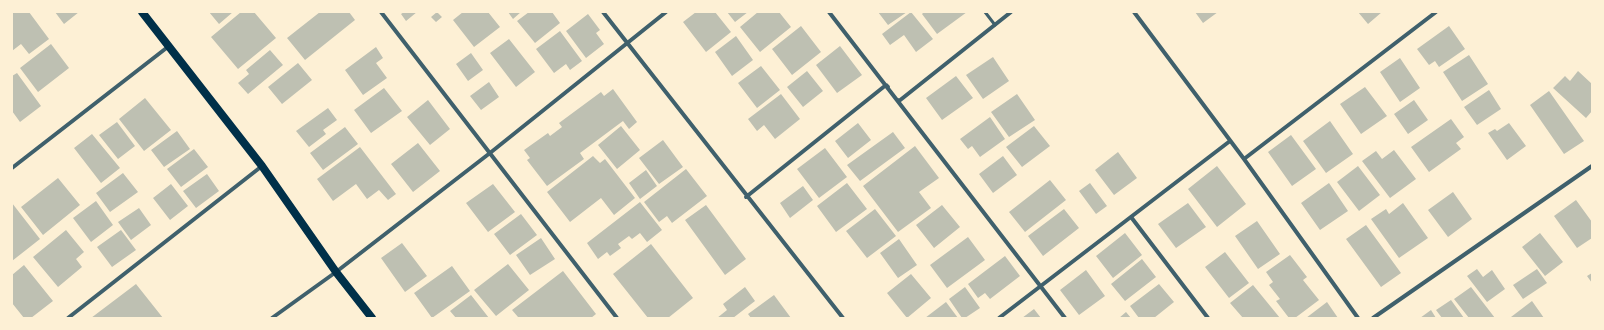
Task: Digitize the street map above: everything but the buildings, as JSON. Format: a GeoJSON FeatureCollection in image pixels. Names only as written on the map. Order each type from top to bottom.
{"type":"FeatureCollection","features":[{"type":"Feature","properties":{"kind":"main road"},"geometry":{"type":"LineString","coordinates":[[142,12],[262,166],[336,272],[372,318]]}},
{"type":"Feature","properties":{"kind":"street"},"geometry":{"type":"LineString","coordinates":[[381,12],[617,318]]}},
{"type":"Feature","properties":{"kind":"street"},"geometry":{"type":"LineString","coordinates":[[603,12],[843,318]]}},
{"type":"Feature","properties":{"kind":"street"},"geometry":{"type":"LineString","coordinates":[[272,318],[336,272],[490,153],[666,12]]}},
{"type":"Feature","properties":{"kind":"street"},"geometry":{"type":"LineString","coordinates":[[829,12],[1065,318]]}},
{"type":"Feature","properties":{"kind":"street"},"geometry":{"type":"LineString","coordinates":[[886,85],[900,101],[1011,12]]}},
{"type":"Feature","properties":{"kind":"street"},"geometry":{"type":"LineString","coordinates":[[1134,12],[1244,159],[1358,318]]}},
{"type":"Feature","properties":{"kind":"street"},"geometry":{"type":"LineString","coordinates":[[1244,159],[1436,12]]}},
{"type":"Feature","properties":{"kind":"street"},"geometry":{"type":"LineString","coordinates":[[12,168],[169,46]]}},
{"type":"Feature","properties":{"kind":"street"},"geometry":{"type":"LineString","coordinates":[[746,196],[886,85]]}},
{"type":"Feature","properties":{"kind":"street"},"geometry":{"type":"LineString","coordinates":[[999,318],[1230,141]]}},
{"type":"Feature","properties":{"kind":"street"},"geometry":{"type":"LineString","coordinates":[[68,318],[262,166]]}},
{"type":"Feature","properties":{"kind":"street"},"geometry":{"type":"LineString","coordinates":[[1373,318],[1592,166]]}},
{"type":"Feature","properties":{"kind":"street"},"geometry":{"type":"LineString","coordinates":[[1132,217],[1208,318]]}},
{"type":"Feature","properties":{"kind":"lane"},"geometry":{"type":"LineString","coordinates":[[985,12],[995,25]]}}]}
